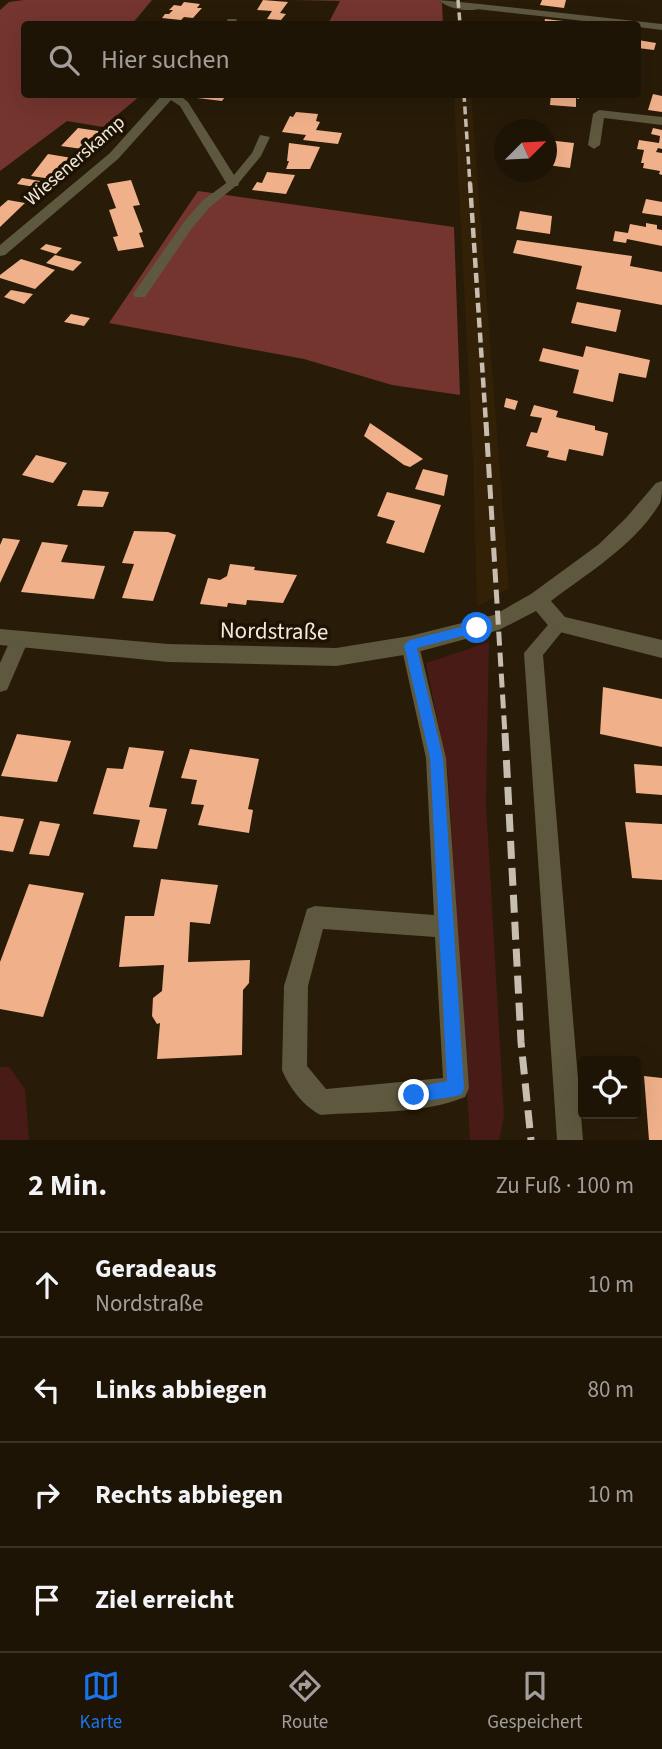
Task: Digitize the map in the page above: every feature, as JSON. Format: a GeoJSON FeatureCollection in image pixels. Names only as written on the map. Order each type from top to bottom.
{"type":"FeatureCollection","features":[{"type":"Feature","properties":{"kind":"street"},"geometry":{"type":"LineString","coordinates":[[485,5],[595,21]]}},
{"type":"Feature","properties":{"kind":"street"},"geometry":{"type":"LineString","coordinates":[[641,25],[662,26]]}},
{"type":"Feature","properties":{"kind":"street","name":"Wiesenerskamp"},"geometry":{"type":"LineString","coordinates":[[0,252],[114,156],[166,98]]}},
{"type":"Feature","properties":{"kind":"street","name":"Wiesenerskamp"},"geometry":{"type":"LineString","coordinates":[[176,98],[184,104],[233,183]]}},
{"type":"Feature","properties":{"kind":"street"},"geometry":{"type":"LineString","coordinates":[[594,145],[599,109],[662,121]]}},
{"type":"Feature","properties":{"kind":"street","name":"Nordstraße"},"geometry":{"type":"LineString","coordinates":[[10,638],[168,653],[335,657],[410,645],[499,622],[538,600],[605,550],[633,523],[662,488]]}},
{"type":"Feature","properties":{"kind":"street"},"geometry":{"type":"LineString","coordinates":[[538,600],[559,624],[662,649]]}},
{"type":"Feature","properties":{"kind":"lane"},"geometry":{"type":"LineString","coordinates":[[444,0],[449,5],[485,5]]}},
{"type":"Feature","properties":{"kind":"lane"},"geometry":{"type":"LineString","coordinates":[[140,294],[188,225],[206,204],[233,183],[257,154],[264,138]]}},
{"type":"Feature","properties":{"kind":"lane"},"geometry":{"type":"LineString","coordinates":[[559,624],[533,653],[570,1140]]}},
{"type":"Feature","properties":{"kind":"lane"},"geometry":{"type":"LineString","coordinates":[[0,684],[10,638]]}},
{"type":"Feature","properties":{"kind":"lane"},"geometry":{"type":"LineString","coordinates":[[410,645],[436,758],[448,927],[456,1088],[414,1095],[321,1102],[294,1070],[296,986],[315,917],[448,927]]}},
{"type":"Feature","properties":{"kind":"shaded area"},"geometry":{"type":"Polygon","coordinates":[[[152,0],[134,21],[21,21],[21,98],[137,98],[103,127],[67,121],[0,171],[0,10],[9,2],[152,0]]]}},
{"type":"Feature","properties":{"kind":"shaded area"},"geometry":{"type":"Polygon","coordinates":[[[294,0],[439,0],[442,3],[443,21],[330,21],[340,1],[294,0]]]}},
{"type":"Feature","properties":{"kind":"shaded area"},"geometry":{"type":"Polygon","coordinates":[[[454,98],[471,98],[509,588],[477,607],[473,462],[454,98]]]}},
{"type":"Feature","properties":{"kind":"shaded area"},"geometry":{"type":"Polygon","coordinates":[[[198,191],[454,227],[460,395],[392,385],[304,359],[109,323],[198,191]]]}},
{"type":"Feature","properties":{"kind":"shaded area"},"geometry":{"type":"Polygon","coordinates":[[[489,642],[486,802],[504,1116],[499,1140],[470,1140],[448,773],[426,663],[489,642]]]}},
{"type":"Feature","properties":{"kind":"shaded area"},"geometry":{"type":"Polygon","coordinates":[[[0,1067],[9,1067],[25,1089],[29,1140],[0,1140],[0,1067]]]}},
{"type":"Feature","properties":{"kind":"building"},"geometry":{"type":"Polygon","coordinates":[[[263,0],[288,2],[280,13],[286,14],[281,20],[267,19],[272,11],[257,10],[263,0]]]}},
{"type":"Feature","properties":{"kind":"building"},"geometry":{"type":"Polygon","coordinates":[[[542,0],[566,0],[564,8],[540,5],[542,0]]]}},
{"type":"Feature","properties":{"kind":"building"},"geometry":{"type":"Polygon","coordinates":[[[184,2],[200,4],[197,8],[202,8],[193,18],[162,18],[173,10],[169,10],[174,5],[181,6],[184,2]]]}},
{"type":"Feature","properties":{"kind":"building"},"geometry":{"type":"Polygon","coordinates":[[[641,40],[656,43],[654,50],[641,48],[641,40]]]}},
{"type":"Feature","properties":{"kind":"building"},"geometry":{"type":"Polygon","coordinates":[[[653,94],[662,96],[662,112],[648,110],[653,94]]]}},
{"type":"Feature","properties":{"kind":"building"},"geometry":{"type":"Polygon","coordinates":[[[197,98],[224,98],[222,101],[197,98]]]}},
{"type":"Feature","properties":{"kind":"building"},"geometry":{"type":"Polygon","coordinates":[[[551,98],[576,98],[576,107],[550,105],[551,98]]]}},
{"type":"Feature","properties":{"kind":"building"},"geometry":{"type":"Polygon","coordinates":[[[296,112],[318,114],[316,121],[320,122],[316,130],[342,133],[338,144],[303,140],[306,135],[282,132],[290,116],[293,117],[296,112]]]}},
{"type":"Feature","properties":{"kind":"building"},"geometry":{"type":"Polygon","coordinates":[[[78,128],[105,132],[99,139],[103,139],[89,150],[61,146],[78,128]]]}},
{"type":"Feature","properties":{"kind":"building"},"geometry":{"type":"Polygon","coordinates":[[[653,128],[662,130],[662,149],[658,148],[656,152],[662,153],[662,175],[659,174],[660,171],[643,168],[644,163],[641,163],[644,150],[637,149],[639,140],[659,143],[660,136],[651,134],[653,128]]]}},
{"type":"Feature","properties":{"kind":"building"},"geometry":{"type":"Polygon","coordinates":[[[557,141],[574,143],[570,168],[557,166],[557,141]]]}},
{"type":"Feature","properties":{"kind":"building"},"geometry":{"type":"Polygon","coordinates":[[[289,143],[320,147],[310,169],[286,169],[289,143]]]}},
{"type":"Feature","properties":{"kind":"building"},"geometry":{"type":"Polygon","coordinates":[[[48,154],[78,159],[59,180],[31,176],[48,154]]]}},
{"type":"Feature","properties":{"kind":"building"},"geometry":{"type":"Polygon","coordinates":[[[267,172],[295,175],[286,194],[252,190],[257,182],[262,183],[267,172]]]}},
{"type":"Feature","properties":{"kind":"building"},"geometry":{"type":"Polygon","coordinates":[[[22,178],[40,181],[35,187],[17,184],[22,178]]]}},
{"type":"Feature","properties":{"kind":"building"},"geometry":{"type":"Polygon","coordinates":[[[131,180],[140,205],[133,206],[143,232],[139,233],[144,247],[118,251],[113,237],[118,236],[109,210],[116,208],[107,184],[131,180]]]}},
{"type":"Feature","properties":{"kind":"building"},"geometry":{"type":"Polygon","coordinates":[[[646,199],[662,202],[662,216],[642,213],[646,199]]]}},
{"type":"Feature","properties":{"kind":"building"},"geometry":{"type":"Polygon","coordinates":[[[8,200],[25,203],[0,227],[0,207],[8,200]]]}},
{"type":"Feature","properties":{"kind":"building"},"geometry":{"type":"Polygon","coordinates":[[[520,211],[552,216],[550,234],[516,229],[520,211]]]}},
{"type":"Feature","properties":{"kind":"building"},"geometry":{"type":"Polygon","coordinates":[[[646,223],[657,225],[657,229],[662,230],[662,246],[627,239],[626,243],[613,241],[615,231],[628,233],[630,224],[646,227],[646,223]]]}},
{"type":"Feature","properties":{"kind":"building"},"geometry":{"type":"Polygon","coordinates":[[[517,240],[632,256],[630,266],[662,272],[662,305],[576,289],[582,266],[513,253],[517,240]]]}},
{"type":"Feature","properties":{"kind":"building"},"geometry":{"type":"Polygon","coordinates":[[[46,244],[62,248],[56,254],[40,249],[46,244]]]}},
{"type":"Feature","properties":{"kind":"building"},"geometry":{"type":"Polygon","coordinates":[[[55,255],[82,262],[73,271],[46,263],[55,255]]]}},
{"type":"Feature","properties":{"kind":"building"},"geometry":{"type":"Polygon","coordinates":[[[21,259],[55,270],[35,289],[0,278],[0,275],[21,259]]]}},
{"type":"Feature","properties":{"kind":"building"},"geometry":{"type":"Polygon","coordinates":[[[11,290],[33,294],[24,304],[4,297],[11,290]]]}},
{"type":"Feature","properties":{"kind":"building"},"geometry":{"type":"Polygon","coordinates":[[[577,302],[621,310],[616,332],[571,323],[577,302]]]}},
{"type":"Feature","properties":{"kind":"building"},"geometry":{"type":"Polygon","coordinates":[[[71,314],[90,318],[84,326],[64,322],[71,314]]]}},
{"type":"Feature","properties":{"kind":"building"},"geometry":{"type":"Polygon","coordinates":[[[586,346],[650,360],[646,378],[619,373],[613,402],[573,393],[579,370],[539,361],[543,348],[583,357],[586,346]]]}},
{"type":"Feature","properties":{"kind":"building"},"geometry":{"type":"Polygon","coordinates":[[[506,398],[518,401],[515,410],[504,407],[506,398]]]}},
{"type":"Feature","properties":{"kind":"building"},"geometry":{"type":"Polygon","coordinates":[[[534,405],[558,411],[556,417],[595,426],[595,430],[608,433],[603,456],[569,449],[566,461],[547,457],[549,451],[526,446],[531,432],[537,433],[542,418],[530,416],[534,405]]]}},
{"type":"Feature","properties":{"kind":"building"},"geometry":{"type":"Polygon","coordinates":[[[370,423],[423,459],[410,467],[404,465],[364,436],[370,423]]]}},
{"type":"Feature","properties":{"kind":"building"},"geometry":{"type":"Polygon","coordinates":[[[36,455],[67,463],[53,483],[22,475],[36,455]]]}},
{"type":"Feature","properties":{"kind":"building"},"geometry":{"type":"Polygon","coordinates":[[[423,469],[448,475],[444,496],[415,489],[423,469]]]}},
{"type":"Feature","properties":{"kind":"building"},"geometry":{"type":"Polygon","coordinates":[[[83,490],[109,492],[103,507],[77,506],[83,490]]]}},
{"type":"Feature","properties":{"kind":"building"},"geometry":{"type":"Polygon","coordinates":[[[387,492],[441,505],[424,553],[386,543],[395,521],[377,516],[387,492]]]}},
{"type":"Feature","properties":{"kind":"building"},"geometry":{"type":"Polygon","coordinates":[[[134,531],[168,532],[176,535],[153,601],[122,598],[134,564],[122,563],[134,531]]]}},
{"type":"Feature","properties":{"kind":"building"},"geometry":{"type":"Polygon","coordinates":[[[3,538],[20,540],[0,583],[0,545],[3,538]]]}},
{"type":"Feature","properties":{"kind":"building"},"geometry":{"type":"Polygon","coordinates":[[[42,542],[68,545],[61,562],[105,566],[94,599],[21,592],[42,542]]]}},
{"type":"Feature","properties":{"kind":"building"},"geometry":{"type":"Polygon","coordinates":[[[230,564],[297,575],[283,603],[247,600],[246,605],[228,603],[227,607],[200,604],[208,578],[220,580],[227,576],[230,564]]]}},
{"type":"Feature","properties":{"kind":"building"},"geometry":{"type":"Polygon","coordinates":[[[603,687],[662,699],[662,747],[600,734],[603,687]]]}},
{"type":"Feature","properties":{"kind":"building"},"geometry":{"type":"Polygon","coordinates":[[[17,734],[71,741],[57,782],[1,776],[17,734]]]}},
{"type":"Feature","properties":{"kind":"building"},"geometry":{"type":"Polygon","coordinates":[[[129,747],[164,751],[149,807],[167,809],[157,849],[133,847],[140,820],[93,814],[107,768],[123,769],[129,747]]]}},
{"type":"Feature","properties":{"kind":"building"},"geometry":{"type":"Polygon","coordinates":[[[190,749],[259,759],[248,809],[253,810],[249,833],[198,825],[204,805],[191,804],[197,780],[181,778],[190,749]]]}},
{"type":"Feature","properties":{"kind":"building"},"geometry":{"type":"Polygon","coordinates":[[[634,764],[662,766],[662,795],[636,793],[634,764]]]}},
{"type":"Feature","properties":{"kind":"building"},"geometry":{"type":"Polygon","coordinates":[[[0,816],[24,819],[13,852],[0,850],[0,816]]]}},
{"type":"Feature","properties":{"kind":"building"},"geometry":{"type":"Polygon","coordinates":[[[40,821],[60,824],[49,856],[29,854],[40,821]]]}},
{"type":"Feature","properties":{"kind":"building"},"geometry":{"type":"Polygon","coordinates":[[[625,822],[662,824],[662,880],[632,878],[625,822]]]}},
{"type":"Feature","properties":{"kind":"building"},"geometry":{"type":"Polygon","coordinates":[[[161,879],[218,885],[210,924],[190,922],[188,962],[250,960],[249,983],[243,990],[242,1055],[157,1059],[160,1023],[157,1024],[152,1016],[153,998],[162,991],[164,965],[119,967],[125,916],[154,916],[161,879]]]}},
{"type":"Feature","properties":{"kind":"building"},"geometry":{"type":"Polygon","coordinates":[[[29,884],[84,893],[43,1017],[0,1009],[0,962],[29,884]]]}},
{"type":"Feature","properties":{"kind":"building"},"geometry":{"type":"Polygon","coordinates":[[[644,1076],[662,1078],[662,1140],[649,1140],[644,1076]]]}},
{"type":"Feature","properties":{"kind":"railway"},"geometry":{"type":"LineString","coordinates":[[458,0],[460,21]]}},
{"type":"Feature","properties":{"kind":"railway"},"geometry":{"type":"LineString","coordinates":[[464,98],[470,185]]}},
{"type":"Feature","properties":{"kind":"railway"},"geometry":{"type":"LineString","coordinates":[[470,183],[486,424]]}},
{"type":"Feature","properties":{"kind":"railway"},"geometry":{"type":"LineString","coordinates":[[486,422],[505,735]]}},
{"type":"Feature","properties":{"kind":"railway"},"geometry":{"type":"LineString","coordinates":[[505,733],[521,1042],[531,1140]]}},
{"type":"Feature","properties":{"kind":"route"},"geometry":{"type":"LineString","coordinates":[[414,1095],[456,1088],[436,758],[410,645],[477,628]]}}]}
